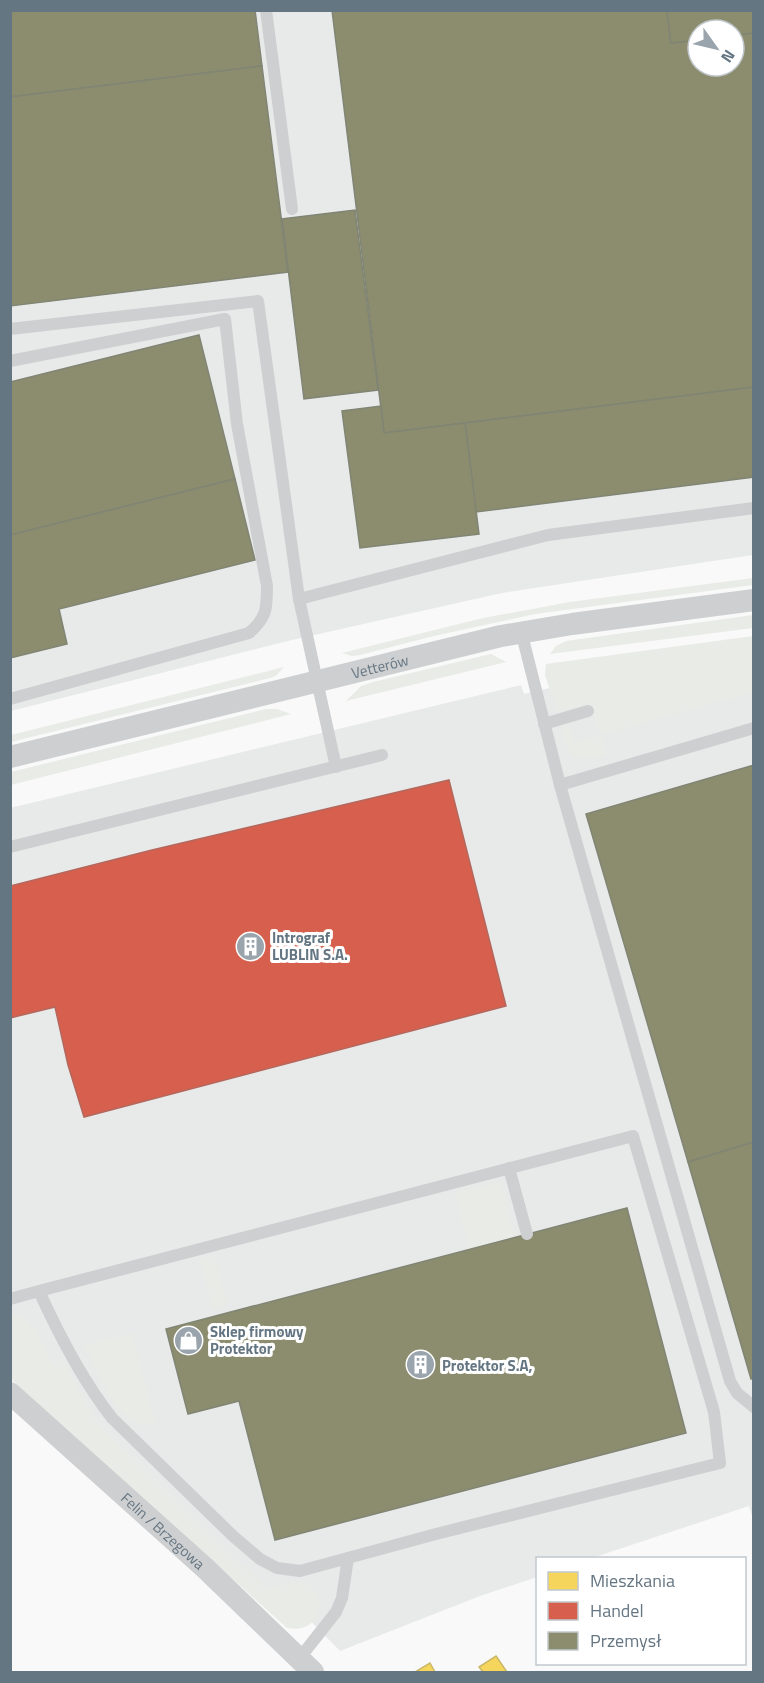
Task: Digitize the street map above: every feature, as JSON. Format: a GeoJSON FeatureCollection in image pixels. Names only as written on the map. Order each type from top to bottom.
{"type":"FeatureCollection","features":[{"type":"Feature","properties":{"kind":"street","name":"Vetterów"},"geometry":{"type":"LineString","coordinates":[[10,756],[521,632],[753,600]]}},
{"type":"Feature","properties":{"kind":"street","name":"Felin / Brzegowa"},"geometry":{"type":"LineString","coordinates":[[10,1393],[205,1568],[306,1666]]}},
{"type":"Feature","properties":{"kind":"lane"},"geometry":{"type":"LineString","coordinates":[[266,10],[292,208]]}},
{"type":"Feature","properties":{"kind":"lane"},"geometry":{"type":"LineString","coordinates":[[10,330],[258,301],[299,599],[336,767]]}},
{"type":"Feature","properties":{"kind":"lane"},"geometry":{"type":"LineString","coordinates":[[10,361],[225,319],[237,424],[267,586],[267,600],[261,622],[249,633],[10,699]]}},
{"type":"Feature","properties":{"kind":"lane"},"geometry":{"type":"LineString","coordinates":[[299,599],[548,535],[753,508]]}},
{"type":"Feature","properties":{"kind":"lane"},"geometry":{"type":"LineString","coordinates":[[521,632],[560,785],[730,1381],[737,1393],[753,1407]]}},
{"type":"Feature","properties":{"kind":"lane"},"geometry":{"type":"LineString","coordinates":[[544,723],[588,711]]}},
{"type":"Feature","properties":{"kind":"lane"},"geometry":{"type":"LineString","coordinates":[[560,785],[753,728]]}},
{"type":"Feature","properties":{"kind":"lane"},"geometry":{"type":"LineString","coordinates":[[10,848],[382,755]]}},
{"type":"Feature","properties":{"kind":"lane"},"geometry":{"type":"LineString","coordinates":[[10,1299],[39,1291],[509,1168],[633,1136],[714,1412],[720,1463],[300,1570],[277,1568],[260,1559],[232,1536],[112,1418],[97,1399],[52,1321],[39,1291]]}},
{"type":"Feature","properties":{"kind":"lane"},"geometry":{"type":"LineString","coordinates":[[509,1168],[527,1234]]}},
{"type":"Feature","properties":{"kind":"lane"},"geometry":{"type":"LineString","coordinates":[[306,1666],[342,1598],[348,1558]]}},
{"type":"Feature","properties":{"kind":"shaded area"},"geometry":{"type":"Polygon","coordinates":[[[11,11],[753,11],[753,555],[502,593],[292,640],[11,711],[11,11]]]}},
{"type":"Feature","properties":{"kind":"shaded area"},"geometry":{"type":"Polygon","coordinates":[[[753,578],[753,585],[535,614],[360,655],[352,656],[342,653],[483,618],[570,602],[753,578]]]}},
{"type":"Feature","properties":{"kind":"shaded area"},"geometry":{"type":"Polygon","coordinates":[[[753,615],[753,628],[550,654],[556,646],[566,641],[753,615]]]}},
{"type":"Feature","properties":{"kind":"shaded area"},"geometry":{"type":"Polygon","coordinates":[[[753,636],[753,692],[601,735],[589,704],[557,712],[545,675],[546,664],[753,636]]]}},
{"type":"Feature","properties":{"kind":"shaded area"},"geometry":{"type":"Polygon","coordinates":[[[753,650],[753,1519],[749,1506],[595,1557],[536,1557],[536,1577],[480,1596],[340,1651],[284,1594],[265,1595],[11,1342],[10,808],[521,685],[524,694],[665,661],[753,650]]]}},
{"type":"Feature","properties":{"kind":"shaded area"},"geometry":{"type":"Polygon","coordinates":[[[491,654],[506,662],[346,701],[361,686],[373,682],[491,654]]]}},
{"type":"Feature","properties":{"kind":"shaded area"},"geometry":{"type":"Polygon","coordinates":[[[284,667],[276,676],[270,678],[11,742],[11,735],[284,667]]]}},
{"type":"Feature","properties":{"kind":"shaded area"},"geometry":{"type":"Polygon","coordinates":[[[266,709],[277,709],[291,714],[11,785],[11,772],[266,709]]]}},
{"type":"Feature","properties":{"kind":"shaded area"},"geometry":{"type":"Polygon","coordinates":[[[568,725],[574,743],[601,735],[606,755],[579,759],[566,746],[560,727],[568,725]]]}},
{"type":"Feature","properties":{"kind":"shaded area"},"geometry":{"type":"Polygon","coordinates":[[[501,1182],[515,1238],[469,1250],[455,1193],[501,1182]]]}},
{"type":"Feature","properties":{"kind":"shaded area"},"geometry":{"type":"Polygon","coordinates":[[[214,1255],[227,1304],[213,1308],[200,1259],[214,1255]]]}},
{"type":"Feature","properties":{"kind":"shaded area"},"geometry":{"type":"Polygon","coordinates":[[[24,1316],[37,1332],[53,1364],[63,1359],[96,1421],[266,1589],[295,1582],[311,1585],[320,1600],[318,1614],[311,1623],[301,1628],[287,1628],[11,1379],[11,1317],[24,1316]]]}},
{"type":"Feature","properties":{"kind":"shaded area"},"geometry":{"type":"Polygon","coordinates":[[[132,1333],[156,1425],[137,1423],[120,1410],[106,1389],[84,1345],[132,1333]]]}},
{"type":"Feature","properties":{"kind":"building: Mieszkania"},"geometry":{"type":"Polygon","coordinates":[[[496,1656],[507,1672],[483,1672],[479,1667],[496,1656]]]}},
{"type":"Feature","properties":{"kind":"building: Mieszkania"},"geometry":{"type":"Polygon","coordinates":[[[430,1663],[435,1672],[415,1672],[430,1663]]]}},
{"type":"Feature","properties":{"kind":"building: Handel","name":"Intrograf LUBLIN S.A."},"geometry":{"type":"Polygon","coordinates":[[[449,780],[506,1006],[84,1117],[68,1065],[55,1007],[10,1018],[10,886],[449,780]]]}},
{"type":"Feature","properties":{"kind":"building: Przemysł"},"geometry":{"type":"Polygon","coordinates":[[[10,10],[255,10],[262,66],[10,97],[10,10]]]}},
{"type":"Feature","properties":{"kind":"building: Przemysł"},"geometry":{"type":"Polygon","coordinates":[[[332,10],[667,10],[671,43],[686,41],[686,78],[746,78],[746,34],[754,33],[754,387],[384,433],[332,10]]]}},
{"type":"Feature","properties":{"kind":"building: Przemysł"},"geometry":{"type":"Polygon","coordinates":[[[667,10],[754,10],[754,33],[746,34],[746,18],[686,18],[686,41],[671,43],[667,10]]]}},
{"type":"Feature","properties":{"kind":"building: Przemysł"},"geometry":{"type":"Polygon","coordinates":[[[262,66],[288,272],[10,306],[10,97],[262,66]]]}},
{"type":"Feature","properties":{"kind":"building: Przemysł"},"geometry":{"type":"Polygon","coordinates":[[[355,210],[378,390],[304,399],[282,219],[355,210]]]}},
{"type":"Feature","properties":{"kind":"building: Przemysł"},"geometry":{"type":"Polygon","coordinates":[[[199,335],[235,479],[10,535],[10,382],[199,335]]]}},
{"type":"Feature","properties":{"kind":"building: Przemysł"},"geometry":{"type":"Polygon","coordinates":[[[754,387],[754,477],[476,512],[465,423],[754,387]]]}},
{"type":"Feature","properties":{"kind":"building: Przemysł"},"geometry":{"type":"Polygon","coordinates":[[[381,406],[384,433],[465,423],[479,534],[360,548],[342,411],[381,406]]]}},
{"type":"Feature","properties":{"kind":"building: Przemysł"},"geometry":{"type":"Polygon","coordinates":[[[235,479],[255,560],[59,609],[67,644],[10,658],[10,535],[235,479]]]}},
{"type":"Feature","properties":{"kind":"building: Przemysł"},"geometry":{"type":"Polygon","coordinates":[[[754,765],[754,1142],[688,1162],[586,814],[754,765]]]}},
{"type":"Feature","properties":{"kind":"building: Przemysł"},"geometry":{"type":"Polygon","coordinates":[[[754,1142],[754,1378],[751,1379],[688,1162],[754,1142]]]}},
{"type":"Feature","properties":{"kind":"building: Przemysł","name":"Protektor S.A,"},"geometry":{"type":"Polygon","coordinates":[[[627,1208],[686,1433],[275,1540],[239,1401],[188,1414],[166,1329],[627,1208]]]}},
{"type":"Feature","properties":{"kind":"place","name":"Intrograf LUBLIN S.A."},"geometry":{"type":"Point","coordinates":[251,946]}},
{"type":"Feature","properties":{"kind":"place","name":"Sklep firmowy Protektor"},"geometry":{"type":"Point","coordinates":[189,1340]}},
{"type":"Feature","properties":{"kind":"place","name":"Protektor S.A,"},"geometry":{"type":"Point","coordinates":[421,1365]}}]}
